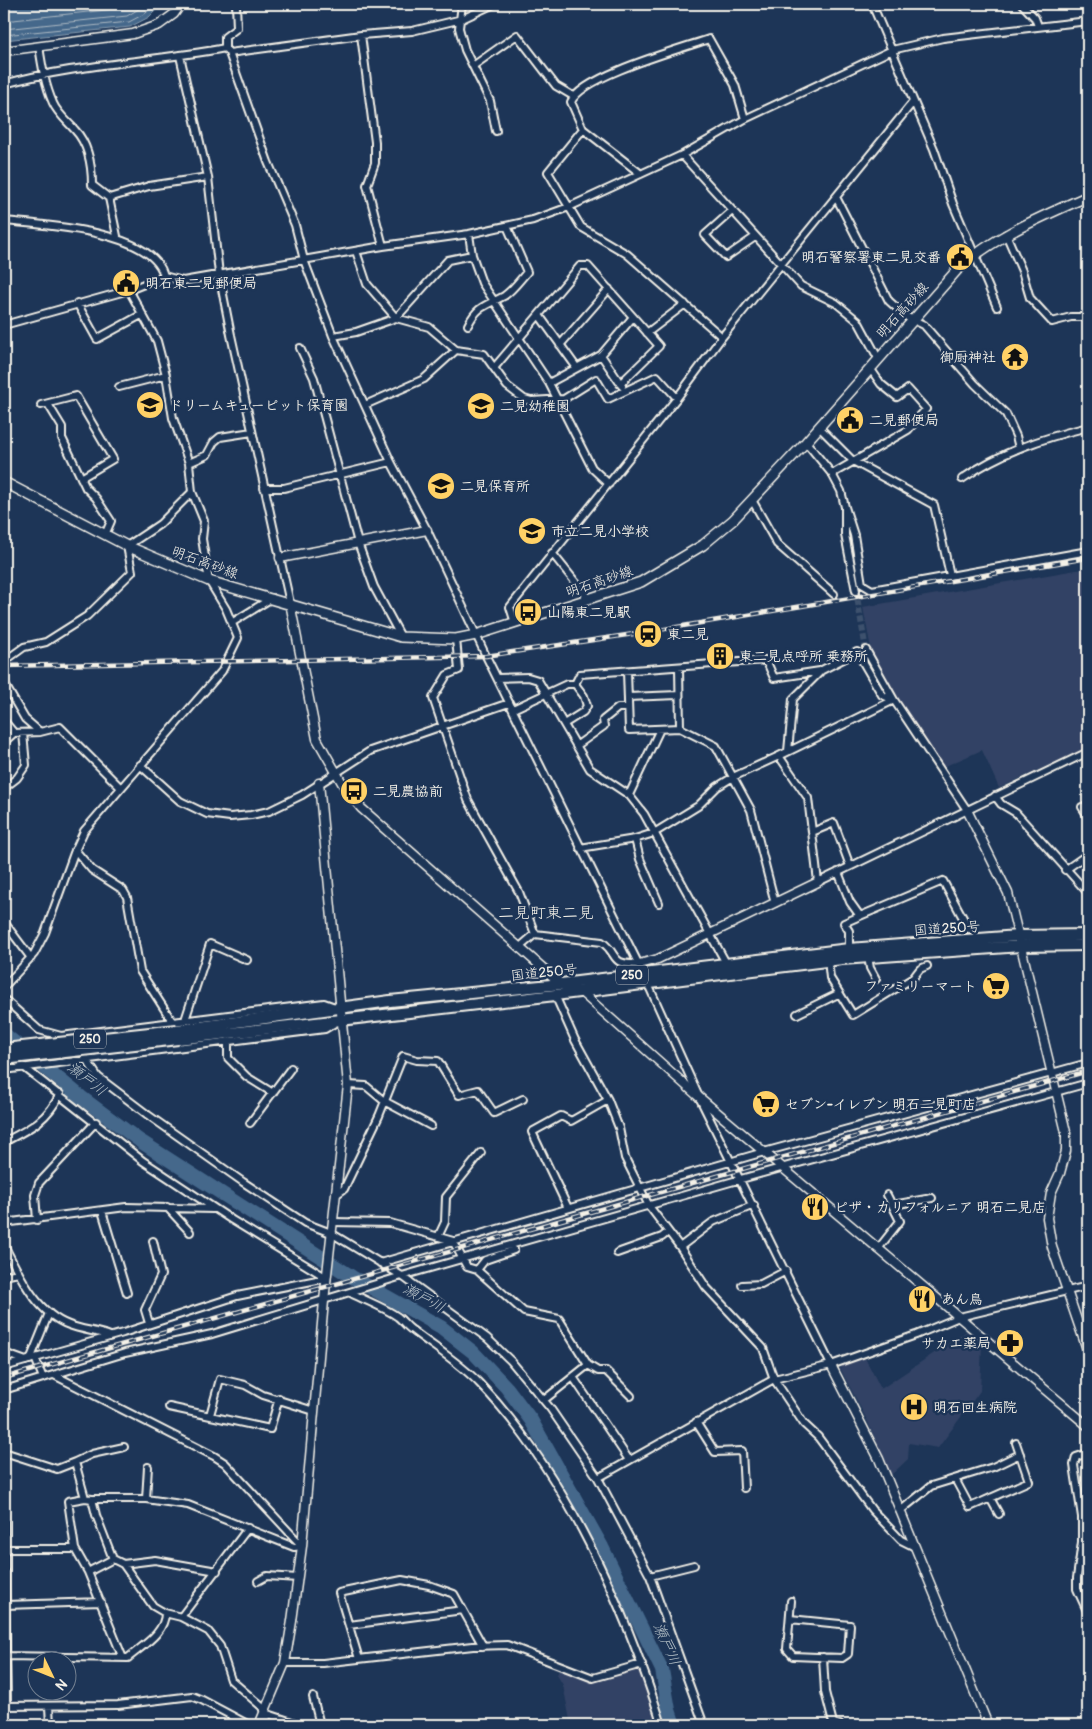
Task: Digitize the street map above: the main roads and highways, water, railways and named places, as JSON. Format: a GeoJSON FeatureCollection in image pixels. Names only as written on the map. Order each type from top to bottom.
{"type":"FeatureCollection","features":[{"type":"Feature","properties":{"kind":"highway","name":"国道250号"},"geometry":{"type":"LineString","coordinates":[[4,1051],[175,1030],[581,992],[643,973],[868,957],[1088,934]]}},
{"type":"Feature","properties":{"kind":"highway","name":"国道250号"},"geometry":{"type":"LineString","coordinates":[[341,1014],[390,1002],[561,984],[849,949],[1020,941],[1088,945]]}},
{"type":"Feature","properties":{"kind":"highway","name":"国道250号"},"geometry":{"type":"LineString","coordinates":[[4,1059],[175,1030]]}},
{"type":"Feature","properties":{"kind":"main road","name":"明石高砂線"},"geometry":{"type":"LineString","coordinates":[[4,482],[127,546],[209,581],[402,637],[456,640],[476,635],[641,582],[703,546],[734,520],[806,442],[912,319],[958,269],[976,253],[1006,234],[1088,196]]}},
{"type":"Feature","properties":{"kind":"water"},"geometry":{"type":"Polygon","coordinates":[[[4,4],[162,4],[149,17],[130,27],[4,40],[4,4]]]}},
{"type":"Feature","properties":{"kind":"waterway","name":"瀬戸川"},"geometry":{"type":"LineString","coordinates":[[4,1034],[81,1097],[140,1141],[352,1277],[441,1327],[473,1352],[507,1388],[531,1420],[602,1547],[662,1670],[669,1710],[674,1725]]}},
{"type":"Feature","properties":{"kind":"tunnel"},"geometry":{"type":"LineString","coordinates":[[856,591],[866,650]]}},
{"type":"Feature","properties":{"kind":"railway"},"geometry":{"type":"LineString","coordinates":[[4,666],[486,656],[647,632],[1088,558]]}},
{"type":"Feature","properties":{"kind":"railway"},"geometry":{"type":"LineString","coordinates":[[4,1378],[1088,1071]]}},
{"type":"Feature","properties":{"kind":"place","name":"明石警察署東二見交番"},"geometry":{"type":"Point","coordinates":[960,257]}},
{"type":"Feature","properties":{"kind":"place","name":"明石東二見郵便局"},"geometry":{"type":"Point","coordinates":[126,283]}},
{"type":"Feature","properties":{"kind":"place","name":"御厨神社"},"geometry":{"type":"Point","coordinates":[1015,357]}},
{"type":"Feature","properties":{"kind":"place","name":"ドリームキューピット保育園"},"geometry":{"type":"Point","coordinates":[150,405]}},
{"type":"Feature","properties":{"kind":"place","name":"二見幼稚園"},"geometry":{"type":"Point","coordinates":[481,406]}},
{"type":"Feature","properties":{"kind":"place","name":"二見郵便局"},"geometry":{"type":"Point","coordinates":[850,420]}},
{"type":"Feature","properties":{"kind":"place","name":"二見保育所"},"geometry":{"type":"Point","coordinates":[441,486]}},
{"type":"Feature","properties":{"kind":"place","name":"市立二見小学校"},"geometry":{"type":"Point","coordinates":[532,531]}},
{"type":"Feature","properties":{"kind":"place","name":"山陽東二見駅"},"geometry":{"type":"Point","coordinates":[528,612]}},
{"type":"Feature","properties":{"kind":"place","name":"東二見"},"geometry":{"type":"Point","coordinates":[648,634]}},
{"type":"Feature","properties":{"kind":"place","name":"東二見点呼所 乗務所"},"geometry":{"type":"Point","coordinates":[720,656]}},
{"type":"Feature","properties":{"kind":"place","name":"二見農協前"},"geometry":{"type":"Point","coordinates":[354,791]}},
{"type":"Feature","properties":{"kind":"place","name":"ファミリーマート"},"geometry":{"type":"Point","coordinates":[996,986]}},
{"type":"Feature","properties":{"kind":"place","name":"セブン-イレブン 明石二見町店"},"geometry":{"type":"Point","coordinates":[766,1104]}},
{"type":"Feature","properties":{"kind":"place","name":"ピザ・カリフォルニア 明石二見店"},"geometry":{"type":"Point","coordinates":[815,1207]}},
{"type":"Feature","properties":{"kind":"place","name":"あん鳥"},"geometry":{"type":"Point","coordinates":[922,1299]}},
{"type":"Feature","properties":{"kind":"place","name":"サカエ薬局"},"geometry":{"type":"Point","coordinates":[1010,1343]}},
{"type":"Feature","properties":{"kind":"place","name":"明石回生病院"},"geometry":{"type":"Point","coordinates":[914,1407]}},
{"type":"Feature","properties":{"kind":"district","name":"二見町東二見"},"geometry":{"type":"Point","coordinates":[546,912]}}]}
